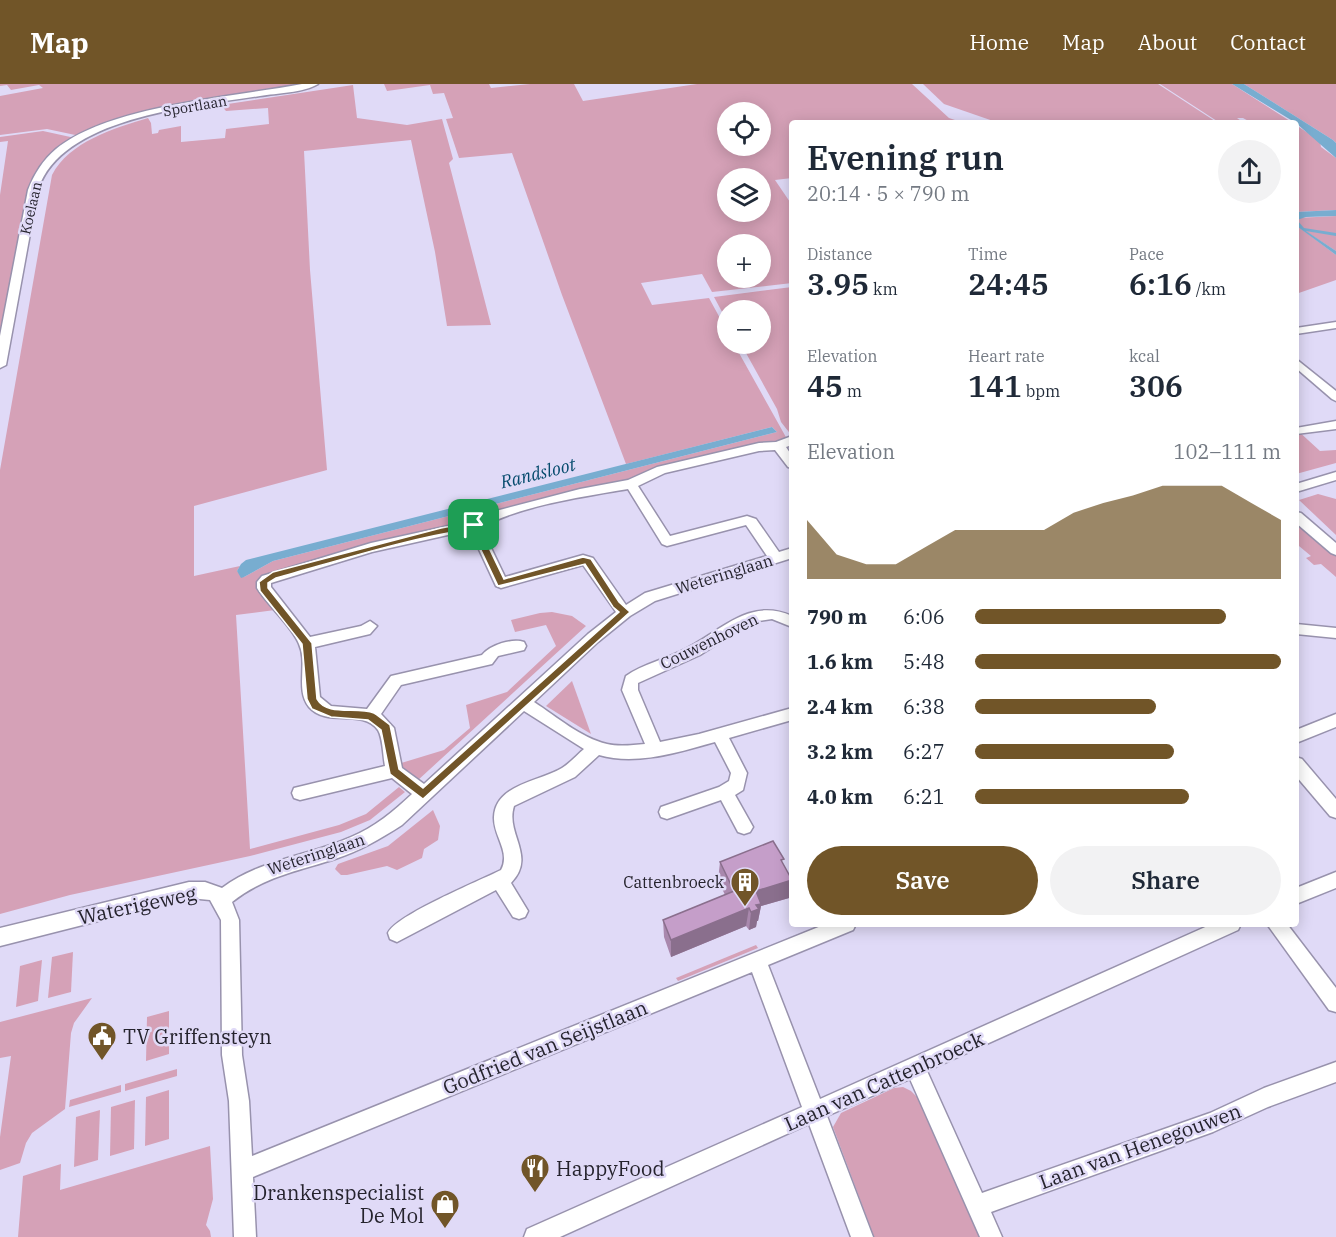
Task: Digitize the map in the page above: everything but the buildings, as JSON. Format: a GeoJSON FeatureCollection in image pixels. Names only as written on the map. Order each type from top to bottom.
{"type":"FeatureCollection","features":[{"type":"Feature","properties":{"kind":"street","name":"Sportlaan"},"geometry":{"type":"LineString","coordinates":[[146,114],[314,84]]}},
{"type":"Feature","properties":{"kind":"street","name":"Koelaan"},"geometry":{"type":"LineString","coordinates":[[0,366],[33,190],[39,174],[56,155],[73,143],[110,126],[146,114]]}},
{"type":"Feature","properties":{"kind":"street"},"geometry":{"type":"LineString","coordinates":[[1299,331],[1333,328]]}},
{"type":"Feature","properties":{"kind":"street"},"geometry":{"type":"LineString","coordinates":[[1299,365],[1336,397]]}},
{"type":"Feature","properties":{"kind":"street"},"geometry":{"type":"LineString","coordinates":[[1299,382],[1315,379]]}},
{"type":"Feature","properties":{"kind":"street"},"geometry":{"type":"LineString","coordinates":[[1300,431],[1336,425]]}},
{"type":"Feature","properties":{"kind":"street"},"geometry":{"type":"LineString","coordinates":[[423,794],[394,771],[386,728],[371,716],[331,712],[316,706],[312,699],[307,643],[264,588],[264,582],[267,579],[371,548],[474,525],[492,516],[580,493],[631,484],[661,470],[759,447],[778,446],[789,441]]}},
{"type":"Feature","properties":{"kind":"street"},"geometry":{"type":"LineString","coordinates":[[778,446],[789,460]]}},
{"type":"Feature","properties":{"kind":"street"},"geometry":{"type":"LineString","coordinates":[[1299,479],[1336,470]]}},
{"type":"Feature","properties":{"kind":"street"},"geometry":{"type":"LineString","coordinates":[[1299,487],[1336,476]]}},
{"type":"Feature","properties":{"kind":"street"},"geometry":{"type":"LineString","coordinates":[[631,484],[667,541],[747,520],[751,522],[776,558]]}},
{"type":"Feature","properties":{"kind":"street"},"geometry":{"type":"LineString","coordinates":[[1299,519],[1336,550]]}},
{"type":"Feature","properties":{"kind":"street"},"geometry":{"type":"LineString","coordinates":[[474,525],[501,583],[583,560],[588,561],[616,604],[625,612]]}},
{"type":"Feature","properties":{"kind":"street","name":"Weteringlaan"},"geometry":{"type":"LineString","coordinates":[[221,898],[240,883],[261,872],[350,846],[370,837],[396,820],[625,612],[650,597],[674,588],[789,554]]}},
{"type":"Feature","properties":{"kind":"street","name":"Couwenhoven"},"geometry":{"type":"LineString","coordinates":[[655,750],[630,690],[631,680],[641,672],[694,652],[748,619],[768,614],[789,621]]}},
{"type":"Feature","properties":{"kind":"street"},"geometry":{"type":"LineString","coordinates":[[307,643],[365,630],[370,626]]}},
{"type":"Feature","properties":{"kind":"street"},"geometry":{"type":"LineString","coordinates":[[1299,629],[1336,633]]}},
{"type":"Feature","properties":{"kind":"street"},"geometry":{"type":"LineString","coordinates":[[371,716],[396,680],[487,660],[493,652],[519,646]]}},
{"type":"Feature","properties":{"kind":"street"},"geometry":{"type":"LineString","coordinates":[[523,703],[597,747],[617,752],[655,750],[789,715]]}},
{"type":"Feature","properties":{"kind":"street"},"geometry":{"type":"LineString","coordinates":[[1299,736],[1336,720]]}},
{"type":"Feature","properties":{"kind":"street"},"geometry":{"type":"LineString","coordinates":[[667,812],[725,792],[737,784],[739,773],[719,734]]}},
{"type":"Feature","properties":{"kind":"street"},"geometry":{"type":"LineString","coordinates":[[398,933],[417,920],[507,876],[513,865],[502,817],[507,802],[517,795],[568,772],[597,747]]}},
{"type":"Feature","properties":{"kind":"street"},"geometry":{"type":"LineString","coordinates":[[1299,768],[1336,811]]}},
{"type":"Feature","properties":{"kind":"street"},"geometry":{"type":"LineString","coordinates":[[300,793],[394,771]]}},
{"type":"Feature","properties":{"kind":"street"},"geometry":{"type":"LineString","coordinates":[[725,792],[744,827]]}},
{"type":"Feature","properties":{"kind":"street"},"geometry":{"type":"LineString","coordinates":[[500,880],[519,911]]}},
{"type":"Feature","properties":{"kind":"street"},"geometry":{"type":"LineString","coordinates":[[1299,895],[1336,880]]}},
{"type":"Feature","properties":{"kind":"street","name":"Waterigeweg"},"geometry":{"type":"LineString","coordinates":[[0,937],[189,890],[205,890],[221,898],[230,920],[232,1055],[239,1101],[245,1237]]}},
{"type":"Feature","properties":{"kind":"street","name":"Godfried van Seijstlaan"},"geometry":{"type":"LineString","coordinates":[[243,1170],[840,927]]}},
{"type":"Feature","properties":{"kind":"street","name":"Laan van Cattenbroeck"},"geometry":{"type":"LineString","coordinates":[[535,1237],[1225,927]]}},
{"type":"Feature","properties":{"kind":"street"},"geometry":{"type":"LineString","coordinates":[[1278,927],[1336,1004]]}},
{"type":"Feature","properties":{"kind":"street"},"geometry":{"type":"LineString","coordinates":[[757,961],[862,1237]]}},
{"type":"Feature","properties":{"kind":"street"},"geometry":{"type":"LineString","coordinates":[[915,1068],[991,1237]]}},
{"type":"Feature","properties":{"kind":"street","name":"Laan van Henegouwen"},"geometry":{"type":"LineString","coordinates":[[977,1206],[1214,1122],[1264,1098],[1336,1072]]}},
{"type":"Feature","properties":{"kind":"shaded area"},"geometry":{"type":"Polygon","coordinates":[[[0,84],[307,84],[173,107],[80,136],[47,129],[0,135],[0,96],[43,88],[39,85],[11,90],[7,85],[0,86],[0,84]]]}},
{"type":"Feature","properties":{"kind":"shaded area"},"geometry":{"type":"Polygon","coordinates":[[[384,84],[489,84],[491,88],[530,84],[574,84],[583,101],[697,84],[912,84],[949,118],[955,120],[789,120],[789,178],[775,180],[789,201],[789,283],[771,285],[771,234],[717,234],[717,288],[748,288],[712,292],[702,274],[641,283],[652,305],[709,298],[717,313],[717,354],[740,354],[787,439],[580,490],[463,523],[417,532],[276,571],[261,579],[275,610],[236,615],[250,849],[339,825],[366,814],[399,787],[405,792],[370,820],[341,832],[250,856],[70,895],[0,914],[0,470],[52,175],[60,163],[81,145],[121,126],[148,118],[152,134],[158,133],[159,130],[181,126],[181,142],[225,138],[226,129],[269,124],[268,108],[226,111],[221,105],[353,85],[357,118],[407,125],[442,119],[453,159],[449,163],[491,325],[447,326],[435,252],[411,140],[304,151],[310,270],[327,470],[194,506],[194,576],[240,566],[237,571],[244,577],[273,561],[777,432],[772,427],[626,464],[562,295],[512,153],[459,158],[446,119],[453,118],[444,93],[433,94],[430,85],[387,91],[384,84]]]}},
{"type":"Feature","properties":{"kind":"shaded area"},"geometry":{"type":"Polygon","coordinates":[[[923,84],[1158,84],[1213,120],[990,120],[944,104],[923,84]]]}},
{"type":"Feature","properties":{"kind":"shaded area"},"geometry":{"type":"Polygon","coordinates":[[[1160,84],[1232,84],[1288,120],[1237,118],[1240,120],[1215,120],[1160,84]]]}},
{"type":"Feature","properties":{"kind":"shaded area"},"geometry":{"type":"Polygon","coordinates":[[[1244,84],[1336,84],[1336,143],[1333,140],[1244,84]]]}},
{"type":"Feature","properties":{"kind":"shaded area"},"geometry":{"type":"Polygon","coordinates":[[[1299,127],[1320,141],[1321,147],[1336,158],[1336,210],[1299,212],[1299,127]]]}},
{"type":"Feature","properties":{"kind":"shaded area"},"geometry":{"type":"Polygon","coordinates":[[[43,131],[75,138],[44,164],[0,344],[0,195],[8,141],[0,142],[0,137],[43,131]]]}},
{"type":"Feature","properties":{"kind":"shaded area"},"geometry":{"type":"Polygon","coordinates":[[[1336,216],[1336,251],[1299,227],[1299,218],[1336,216]]]}},
{"type":"Feature","properties":{"kind":"shaded area"},"geometry":{"type":"Polygon","coordinates":[[[1299,227],[1336,255],[1336,280],[1299,293],[1299,227]]]}},
{"type":"Feature","properties":{"kind":"shaded area"},"geometry":{"type":"Polygon","coordinates":[[[789,287],[789,432],[781,422],[777,409],[747,354],[771,354],[771,300],[717,300],[717,303],[714,297],[789,287]]]}},
{"type":"Feature","properties":{"kind":"shaded area"},"geometry":{"type":"Polygon","coordinates":[[[1299,432],[1320,451],[1336,450],[1336,463],[1299,473],[1299,432]]]}},
{"type":"Feature","properties":{"kind":"shaded area"},"geometry":{"type":"Polygon","coordinates":[[[1318,494],[1336,499],[1336,535],[1299,500],[1318,494]]]}},
{"type":"Feature","properties":{"kind":"shaded area"},"geometry":{"type":"Polygon","coordinates":[[[1299,524],[1336,555],[1336,577],[1321,564],[1314,565],[1306,558],[1311,556],[1299,546],[1299,524]]]}},
{"type":"Feature","properties":{"kind":"shaded area"},"geometry":{"type":"Polygon","coordinates":[[[552,612],[572,616],[586,626],[417,781],[399,767],[398,764],[444,750],[470,728],[466,705],[507,692],[556,646],[546,625],[515,632],[511,620],[552,612]]]}},
{"type":"Feature","properties":{"kind":"shaded area"},"geometry":{"type":"Polygon","coordinates":[[[572,681],[591,734],[546,706],[572,681]]]}},
{"type":"Feature","properties":{"kind":"shaded area"},"geometry":{"type":"Polygon","coordinates":[[[433,810],[440,826],[438,840],[424,849],[422,858],[397,870],[387,866],[341,875],[335,869],[338,864],[388,846],[433,810]]]}},
{"type":"Feature","properties":{"kind":"shaded area"},"geometry":{"type":"Polygon","coordinates":[[[756,945],[758,948],[678,981],[676,978],[756,945]]]}},
{"type":"Feature","properties":{"kind":"shaded area"},"geometry":{"type":"Polygon","coordinates":[[[73,952],[71,992],[48,998],[52,957],[73,952]]]}},
{"type":"Feature","properties":{"kind":"shaded area"},"geometry":{"type":"Polygon","coordinates":[[[42,960],[38,1001],[16,1007],[20,966],[42,960]]]}},
{"type":"Feature","properties":{"kind":"shaded area"},"geometry":{"type":"Polygon","coordinates":[[[92,998],[74,1023],[71,1033],[65,1109],[32,1133],[26,1143],[20,1163],[0,1170],[0,1137],[11,1056],[0,1058],[0,1022],[92,998]]]}},
{"type":"Feature","properties":{"kind":"shaded area"},"geometry":{"type":"Polygon","coordinates":[[[169,1011],[169,1054],[146,1061],[147,1017],[169,1011]]]}},
{"type":"Feature","properties":{"kind":"shaded area"},"geometry":{"type":"Polygon","coordinates":[[[177,1069],[177,1076],[125,1091],[125,1084],[177,1069]]]}},
{"type":"Feature","properties":{"kind":"shaded area"},"geometry":{"type":"Polygon","coordinates":[[[121,1085],[121,1092],[69,1107],[70,1100],[121,1085]]]}},
{"type":"Feature","properties":{"kind":"shaded area"},"geometry":{"type":"Polygon","coordinates":[[[903,1087],[919,1099],[981,1237],[874,1237],[833,1127],[841,1113],[894,1088],[903,1087]]]}},
{"type":"Feature","properties":{"kind":"shaded area"},"geometry":{"type":"Polygon","coordinates":[[[169,1090],[169,1139],[145,1146],[146,1097],[169,1090]]]}},
{"type":"Feature","properties":{"kind":"shaded area"},"geometry":{"type":"Polygon","coordinates":[[[135,1100],[134,1149],[110,1156],[111,1107],[135,1100]]]}},
{"type":"Feature","properties":{"kind":"shaded area"},"geometry":{"type":"Polygon","coordinates":[[[100,1110],[98,1160],[74,1167],[76,1117],[100,1110]]]}},
{"type":"Feature","properties":{"kind":"shaded area"},"geometry":{"type":"Polygon","coordinates":[[[210,1146],[213,1199],[206,1225],[211,1237],[18,1237],[23,1176],[61,1164],[60,1190],[210,1146]]]}},
{"type":"Feature","properties":{"kind":"water"},"geometry":{"type":"Polygon","coordinates":[[[1232,84],[1244,84],[1333,140],[1336,143],[1336,158],[1299,126],[1299,120],[1291,120],[1232,84]]]}},
{"type":"Feature","properties":{"kind":"water"},"geometry":{"type":"Polygon","coordinates":[[[1336,210],[1336,216],[1299,219],[1299,212],[1336,210]]]}},
{"type":"Feature","properties":{"kind":"water"},"geometry":{"type":"Polygon","coordinates":[[[1299,222],[1304,228],[1336,233],[1336,236],[1306,231],[1336,251],[1336,255],[1299,228],[1299,222]]]}},
{"type":"Feature","properties":{"kind":"water"},"geometry":{"type":"Polygon","coordinates":[[[772,427],[777,432],[273,561],[241,578],[237,571],[246,560],[772,427]]]}},
{"type":"Feature","properties":{"kind":"place","name":"Cattenbroeck"},"geometry":{"type":"Point","coordinates":[745,908]}},
{"type":"Feature","properties":{"kind":"place","name":"TV Griffensteyn"},"geometry":{"type":"Point","coordinates":[102,1062]}},
{"type":"Feature","properties":{"kind":"place","name":"HappyFood"},"geometry":{"type":"Point","coordinates":[535,1194]}},
{"type":"Feature","properties":{"kind":"place","name":"Drankenspecialist De Mol"},"geometry":{"type":"Point","coordinates":[445,1230]}},
{"type":"Feature","properties":{"kind":"route"},"geometry":{"type":"LineString","coordinates":[[474,525],[501,583],[583,560],[588,561],[592,564],[607,592],[625,612],[593,638],[423,794],[394,771],[386,728],[371,716],[331,712],[316,706],[312,699],[307,643],[264,588],[264,582],[273,575],[371,548],[474,525]]}},
{"type":"Feature","properties":{"kind":"water label","name":"Randsloot"},"geometry":{"type":"Point","coordinates":[538,473]}}]}
